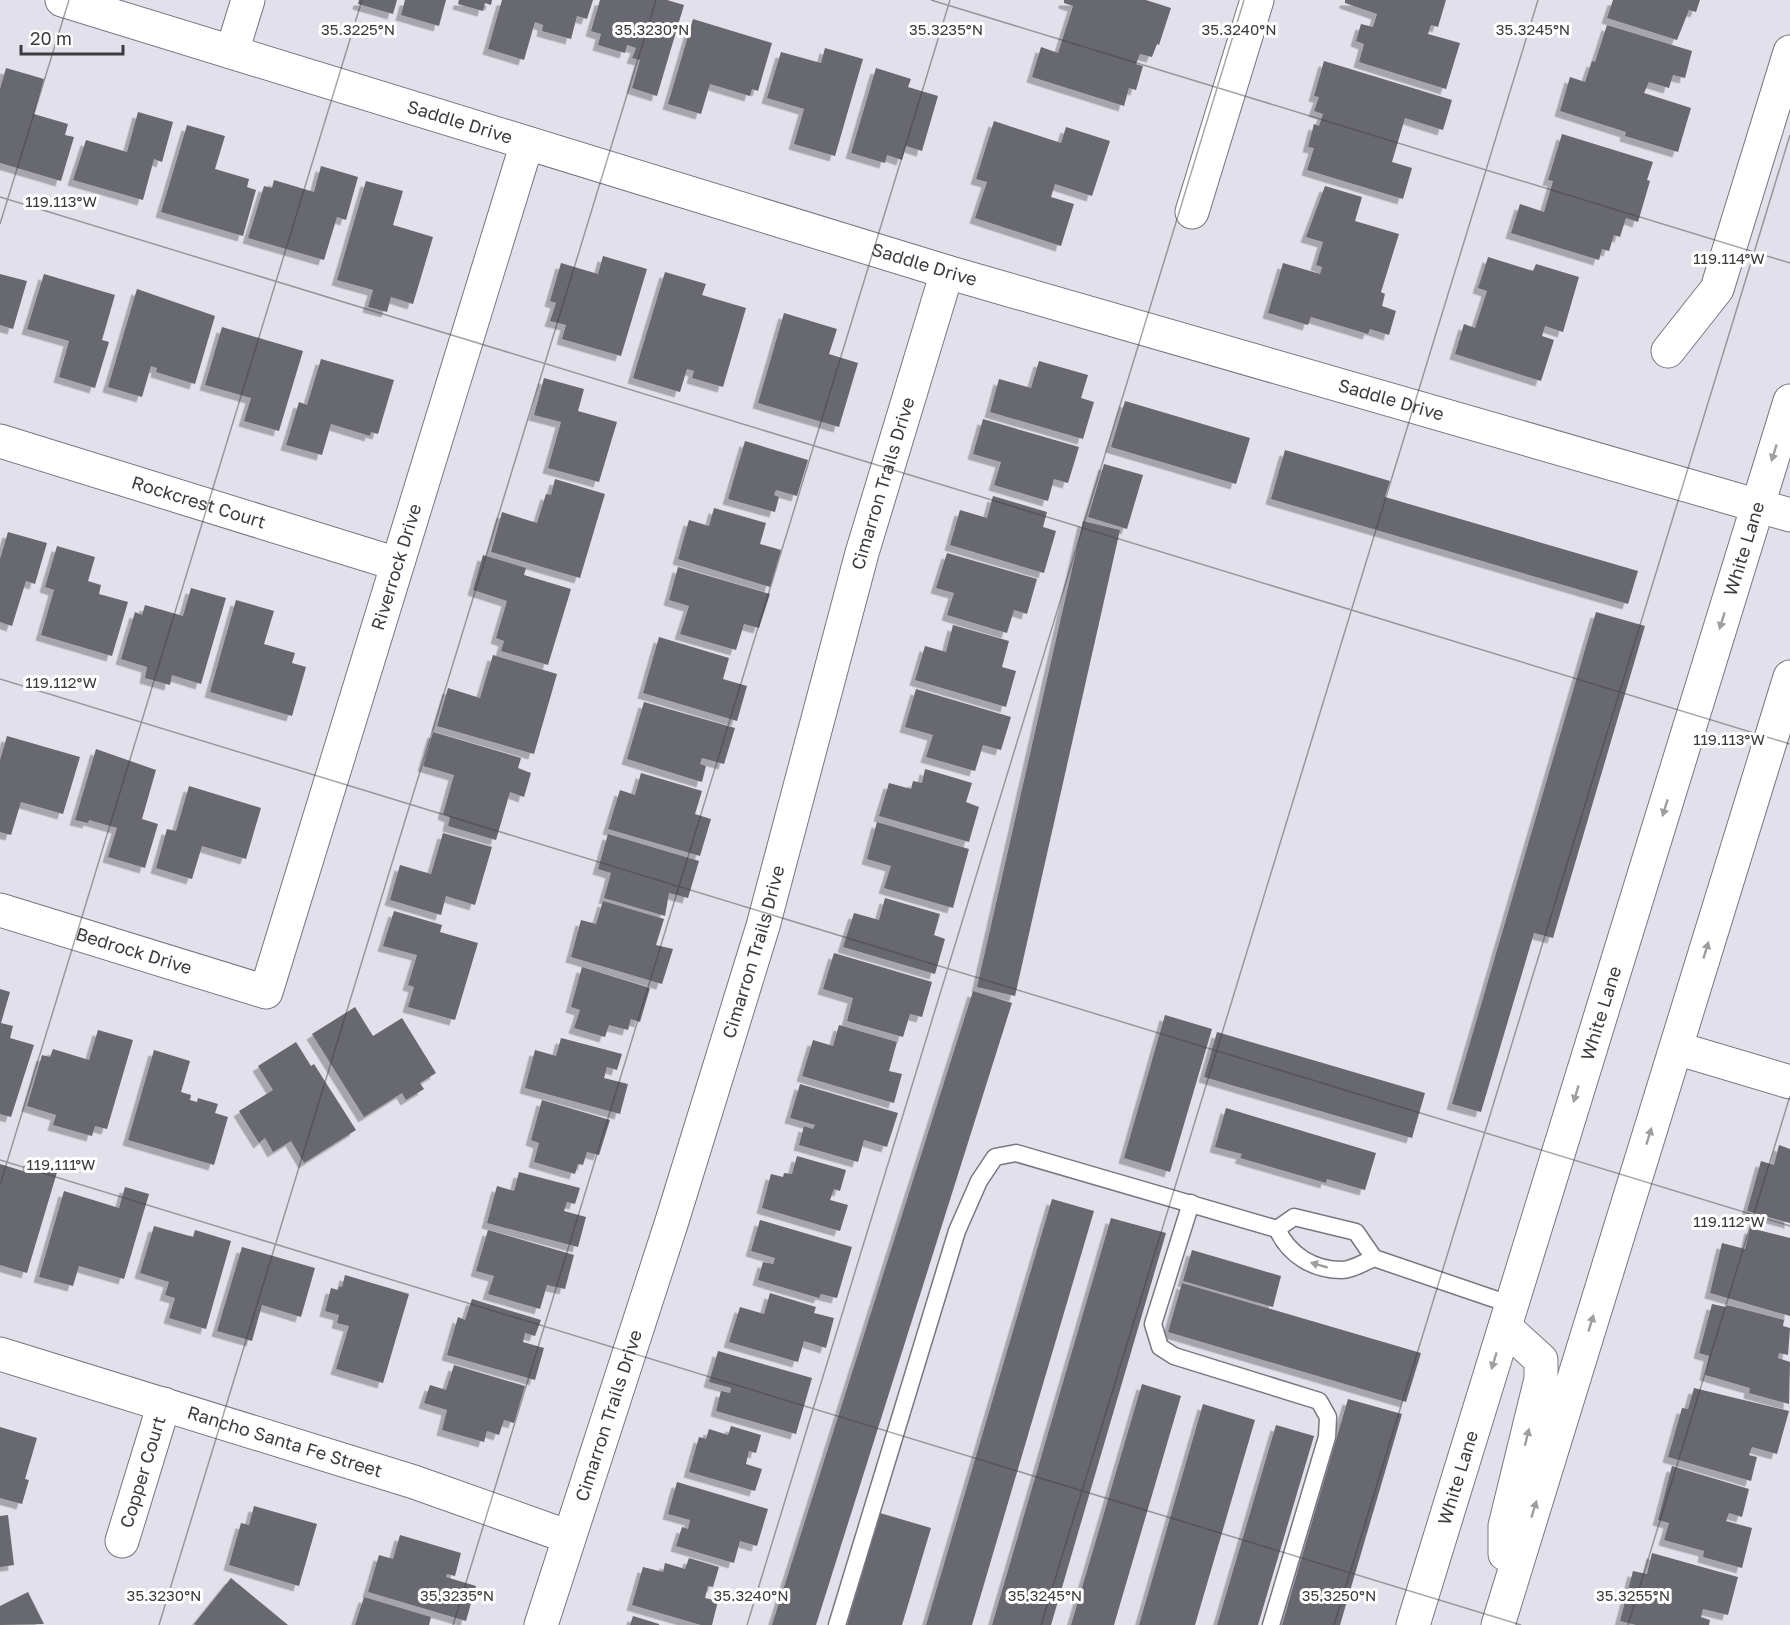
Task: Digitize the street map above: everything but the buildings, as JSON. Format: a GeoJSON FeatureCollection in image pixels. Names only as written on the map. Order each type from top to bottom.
{"type":"FeatureCollection","features":[{"type":"Feature","properties":{"kind":"street","name":"Saddle Drive"},"geometry":{"type":"LineString","coordinates":[[62,0],[947,272],[1790,515]]}},
{"type":"Feature","properties":{"kind":"street"},"geometry":{"type":"LineString","coordinates":[[232,52],[248,0]]}},
{"type":"Feature","properties":{"kind":"street"},"geometry":{"type":"LineString","coordinates":[[1192,212],[1257,0]]}},
{"type":"Feature","properties":{"kind":"street"},"geometry":{"type":"LineString","coordinates":[[1668,351],[1717,289],[1790,52]]}},
{"type":"Feature","properties":{"kind":"street","name":"Riverrock Drive"},"geometry":{"type":"LineString","coordinates":[[266,992],[527,143]]}},
{"type":"Feature","properties":{"kind":"street","name":"Cimarron Trails Drive"},"geometry":{"type":"LineString","coordinates":[[541,1625],[672,1221],[763,926],[862,553],[947,272]]}},
{"type":"Feature","properties":{"kind":"street","name":"White Lane"},"geometry":{"type":"LineString","coordinates":[[1413,1625],[1790,401]]}},
{"type":"Feature","properties":{"kind":"street","name":"Rockcrest Court"},"geometry":{"type":"LineString","coordinates":[[0,441],[398,564]]}},
{"type":"Feature","properties":{"kind":"street"},"geometry":{"type":"LineString","coordinates":[[1498,1625],[1790,676]]}},
{"type":"Feature","properties":{"kind":"street","name":"Bedrock Drive"},"geometry":{"type":"LineString","coordinates":[[0,910],[266,992]]}},
{"type":"Feature","properties":{"kind":"street"},"geometry":{"type":"LineString","coordinates":[[1676,1047],[1790,1082]]}},
{"type":"Feature","properties":{"kind":"street"},"geometry":{"type":"LineString","coordinates":[[1508,1316],[1540,1360],[1541,1379],[1505,1526],[1504,1553],[1513,1575]]}},
{"type":"Feature","properties":{"kind":"street","name":"Rancho Santa Fe Street"},"geometry":{"type":"LineString","coordinates":[[0,1354],[414,1482],[569,1537]]}},
{"type":"Feature","properties":{"kind":"street","name":"Copper Court"},"geometry":{"type":"LineString","coordinates":[[122,1541],[164,1404]]}},
{"type":"Feature","properties":{"kind":"lane"},"geometry":{"type":"LineString","coordinates":[[837,1625],[957,1231],[979,1181],[995,1157],[1016,1153],[1277,1229],[1284,1245],[1298,1258],[1322,1266],[1344,1271],[1374,1258]]}},
{"type":"Feature","properties":{"kind":"lane"},"geometry":{"type":"LineString","coordinates":[[1191,1203],[1153,1324],[1160,1347],[1174,1356],[1319,1401],[1328,1417],[1327,1437],[1271,1625]]}},
{"type":"Feature","properties":{"kind":"lane"},"geometry":{"type":"LineString","coordinates":[[1277,1229],[1294,1217],[1356,1232],[1374,1258],[1508,1316]]}}]}
